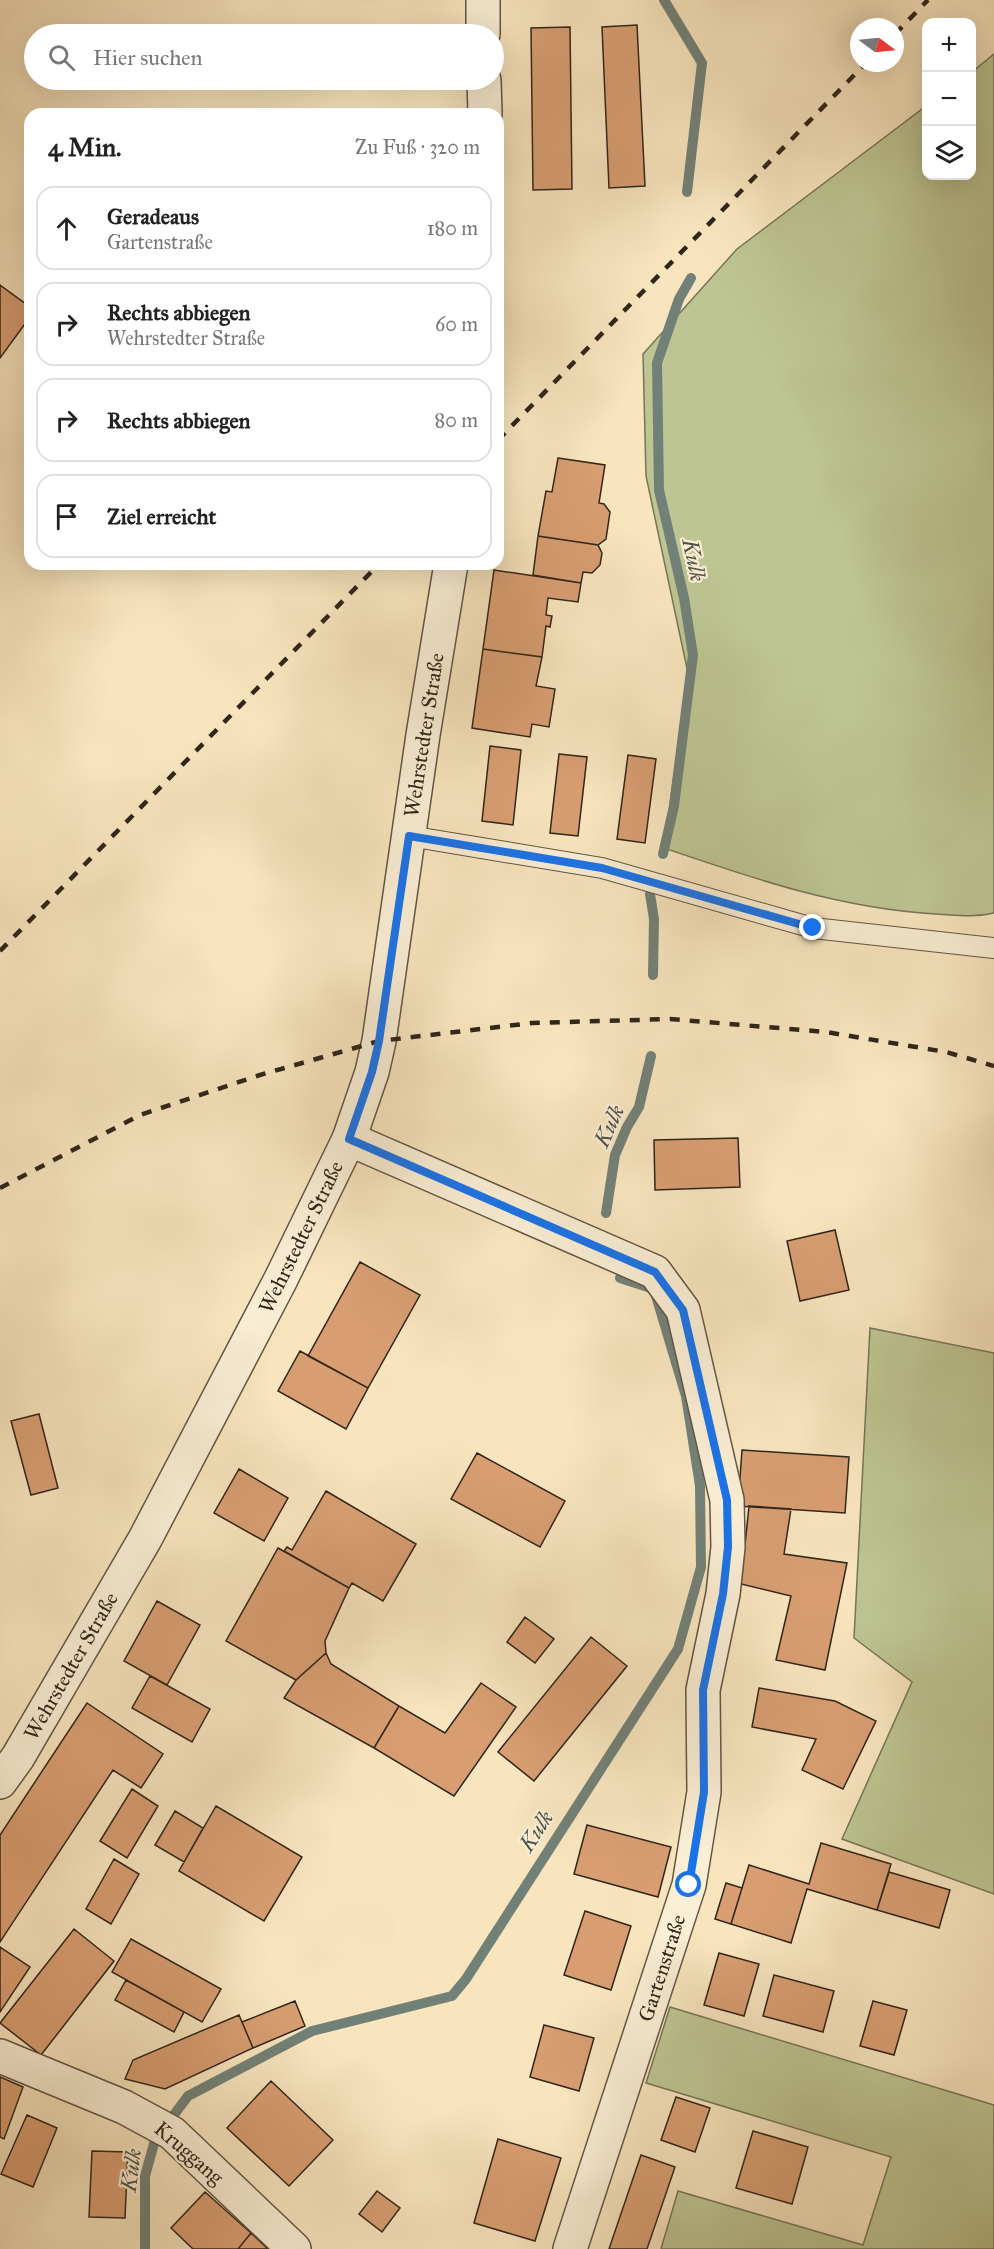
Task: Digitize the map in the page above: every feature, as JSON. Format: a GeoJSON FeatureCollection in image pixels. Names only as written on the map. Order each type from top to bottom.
{"type":"FeatureCollection","features":[{"type":"Feature","properties":{"kind":"street"},"geometry":{"type":"LineString","coordinates":[[483,0],[483,24]]}},
{"type":"Feature","properties":{"kind":"street"},"geometry":{"type":"LineString","coordinates":[[484,90],[485,108]]}},
{"type":"Feature","properties":{"kind":"street","name":"Wehrstedter Straße"},"geometry":{"type":"LineString","coordinates":[[0,1782],[41,1718],[145,1539],[281,1279],[349,1139],[372,1072],[379,1041],[450,570]]}},
{"type":"Feature","properties":{"kind":"street","name":"Gartenstraße"},"geometry":{"type":"LineString","coordinates":[[349,1139],[655,1272],[683,1310],[727,1500],[728,1547],[723,1594],[703,1690],[704,1792],[689,1885],[570,2249]]}},
{"type":"Feature","properties":{"kind":"street","name":"Kruggang"},"geometry":{"type":"LineString","coordinates":[[0,2056],[161,2126],[294,2249]]}},
{"type":"Feature","properties":{"kind":"lane"},"geometry":{"type":"LineString","coordinates":[[409,836],[602,868],[813,928],[994,948]]}},
{"type":"Feature","properties":{"kind":"green space"},"geometry":{"type":"Polygon","coordinates":[[[994,54],[994,913],[964,916],[899,911],[831,899],[731,871],[664,848],[688,673],[646,476],[643,354],[737,249],[922,109],[922,180],[976,180],[976,69],[994,54]]]}},
{"type":"Feature","properties":{"kind":"green space"},"geometry":{"type":"Polygon","coordinates":[[[870,1328],[994,1353],[994,1894],[842,1839],[912,1682],[854,1638],[870,1328]]]}},
{"type":"Feature","properties":{"kind":"green space"},"geometry":{"type":"Polygon","coordinates":[[[670,2007],[994,2105],[994,2249],[661,2249],[678,2191],[863,2245],[891,2157],[646,2083],[670,2007]]]}},
{"type":"Feature","properties":{"kind":"building"},"geometry":{"type":"Polygon","coordinates":[[[637,25],[645,186],[609,188],[602,27],[637,25]]]}},
{"type":"Feature","properties":{"kind":"building"},"geometry":{"type":"Polygon","coordinates":[[[570,27],[572,189],[533,190],[531,28],[570,27]]]}},
{"type":"Feature","properties":{"kind":"building"},"geometry":{"type":"Polygon","coordinates":[[[0,285],[24,303],[24,325],[0,358],[0,285]]]}},
{"type":"Feature","properties":{"kind":"building"},"geometry":{"type":"Polygon","coordinates":[[[558,458],[605,465],[599,503],[604,504],[610,512],[606,539],[598,545],[538,536],[546,491],[552,492],[558,458]]]}},
{"type":"Feature","properties":{"kind":"building"},"geometry":{"type":"Polygon","coordinates":[[[538,536],[598,545],[602,553],[600,565],[592,573],[583,572],[581,583],[533,575],[538,536]]]}},
{"type":"Feature","properties":{"kind":"building"},"geometry":{"type":"Polygon","coordinates":[[[494,570],[581,583],[578,602],[548,598],[546,615],[552,616],[550,627],[546,626],[542,657],[483,649],[494,570]]]}},
{"type":"Feature","properties":{"kind":"building"},"geometry":{"type":"Polygon","coordinates":[[[483,649],[542,657],[536,686],[555,689],[549,727],[532,724],[530,737],[472,728],[483,649]]]}},
{"type":"Feature","properties":{"kind":"building"},"geometry":{"type":"Polygon","coordinates":[[[490,746],[521,750],[513,825],[482,821],[490,746]]]}},
{"type":"Feature","properties":{"kind":"building"},"geometry":{"type":"Polygon","coordinates":[[[559,754],[587,757],[578,836],[550,833],[559,754]]]}},
{"type":"Feature","properties":{"kind":"building"},"geometry":{"type":"Polygon","coordinates":[[[628,755],[656,759],[645,843],[617,839],[628,755]]]}},
{"type":"Feature","properties":{"kind":"building"},"geometry":{"type":"Polygon","coordinates":[[[738,1138],[740,1187],[655,1190],[654,1140],[738,1138]]]}},
{"type":"Feature","properties":{"kind":"building"},"geometry":{"type":"Polygon","coordinates":[[[835,1230],[849,1290],[800,1301],[787,1241],[835,1230]]]}},
{"type":"Feature","properties":{"kind":"building"},"geometry":{"type":"Polygon","coordinates":[[[360,1262],[420,1295],[368,1388],[308,1356],[360,1262]]]}},
{"type":"Feature","properties":{"kind":"building"},"geometry":{"type":"Polygon","coordinates":[[[300,1351],[368,1388],[346,1429],[278,1391],[300,1351]]]}},
{"type":"Feature","properties":{"kind":"building"},"geometry":{"type":"Polygon","coordinates":[[[39,1414],[58,1488],[31,1495],[11,1421],[39,1414]]]}},
{"type":"Feature","properties":{"kind":"building"},"geometry":{"type":"Polygon","coordinates":[[[742,1450],[849,1457],[845,1513],[738,1506],[742,1450]]]}},
{"type":"Feature","properties":{"kind":"building"},"geometry":{"type":"Polygon","coordinates":[[[477,1453],[565,1501],[540,1547],[451,1499],[477,1453]]]}},
{"type":"Feature","properties":{"kind":"building"},"geometry":{"type":"Polygon","coordinates":[[[239,1469],[288,1498],[264,1541],[214,1513],[239,1469]]]}},
{"type":"Feature","properties":{"kind":"building"},"geometry":{"type":"Polygon","coordinates":[[[326,1491],[416,1544],[383,1601],[352,1583],[349,1588],[284,1551],[287,1547],[292,1550],[326,1491]]]}},
{"type":"Feature","properties":{"kind":"building"},"geometry":{"type":"Polygon","coordinates":[[[749,1506],[791,1509],[784,1554],[847,1563],[825,1670],[776,1660],[791,1596],[741,1584],[749,1506]]]}},
{"type":"Feature","properties":{"kind":"building"},"geometry":{"type":"Polygon","coordinates":[[[278,1548],[349,1588],[325,1641],[326,1653],[296,1680],[226,1641],[278,1548]]]}},
{"type":"Feature","properties":{"kind":"building"},"geometry":{"type":"Polygon","coordinates":[[[157,1601],[200,1625],[167,1685],[124,1661],[157,1601]]]}},
{"type":"Feature","properties":{"kind":"building"},"geometry":{"type":"Polygon","coordinates":[[[525,1617],[554,1639],[535,1663],[507,1642],[525,1617]]]}},
{"type":"Feature","properties":{"kind":"building"},"geometry":{"type":"Polygon","coordinates":[[[591,1637],[627,1666],[534,1781],[498,1752],[591,1637]]]}},
{"type":"Feature","properties":{"kind":"building"},"geometry":{"type":"Polygon","coordinates":[[[326,1653],[331,1664],[399,1706],[374,1748],[284,1698],[296,1680],[326,1653]]]}},
{"type":"Feature","properties":{"kind":"building"},"geometry":{"type":"Polygon","coordinates":[[[150,1676],[210,1709],[192,1742],[132,1708],[150,1676]]]}},
{"type":"Feature","properties":{"kind":"building"},"geometry":{"type":"Polygon","coordinates":[[[481,1683],[516,1707],[454,1796],[374,1748],[399,1706],[445,1733],[481,1683]]]}},
{"type":"Feature","properties":{"kind":"building"},"geometry":{"type":"Polygon","coordinates":[[[759,1688],[835,1701],[876,1721],[843,1789],[802,1770],[816,1739],[752,1727],[759,1688]]]}},
{"type":"Feature","properties":{"kind":"building"},"geometry":{"type":"Polygon","coordinates":[[[87,1703],[163,1754],[141,1788],[113,1770],[0,1942],[0,1835],[87,1703]]]}},
{"type":"Feature","properties":{"kind":"building"},"geometry":{"type":"Polygon","coordinates":[[[132,1789],[158,1806],[127,1858],[100,1841],[132,1789]]]}},
{"type":"Feature","properties":{"kind":"building"},"geometry":{"type":"Polygon","coordinates":[[[216,1806],[302,1857],[264,1921],[179,1871],[216,1806]]]}},
{"type":"Feature","properties":{"kind":"building"},"geometry":{"type":"Polygon","coordinates":[[[175,1811],[203,1828],[184,1862],[155,1845],[175,1811]]]}},
{"type":"Feature","properties":{"kind":"building"},"geometry":{"type":"Polygon","coordinates":[[[587,1825],[671,1847],[658,1897],[574,1874],[587,1825]]]}},
{"type":"Feature","properties":{"kind":"building"},"geometry":{"type":"Polygon","coordinates":[[[821,1843],[891,1864],[877,1910],[807,1889],[791,1943],[731,1924],[749,1865],[809,1884],[821,1843]]]}},
{"type":"Feature","properties":{"kind":"building"},"geometry":{"type":"Polygon","coordinates":[[[114,1859],[139,1874],[111,1924],[86,1909],[114,1859]]]}},
{"type":"Feature","properties":{"kind":"building"},"geometry":{"type":"Polygon","coordinates":[[[889,1872],[950,1890],[939,1928],[877,1910],[889,1872]]]}},
{"type":"Feature","properties":{"kind":"building"},"geometry":{"type":"Polygon","coordinates":[[[726,1883],[742,1888],[731,1924],[715,1919],[726,1883]]]}},
{"type":"Feature","properties":{"kind":"building"},"geometry":{"type":"Polygon","coordinates":[[[585,1911],[631,1926],[611,1990],[564,1975],[585,1911]]]}},
{"type":"Feature","properties":{"kind":"building"},"geometry":{"type":"Polygon","coordinates":[[[74,1929],[114,1961],[41,2055],[0,2023],[74,1929]]]}},
{"type":"Feature","properties":{"kind":"building"},"geometry":{"type":"Polygon","coordinates":[[[131,1939],[221,1989],[202,2022],[112,1972],[131,1939]]]}},
{"type":"Feature","properties":{"kind":"building"},"geometry":{"type":"Polygon","coordinates":[[[0,1947],[30,1967],[0,2012],[0,1947]]]}},
{"type":"Feature","properties":{"kind":"building"},"geometry":{"type":"Polygon","coordinates":[[[719,1953],[759,1964],[744,2016],[704,2005],[719,1953]]]}},
{"type":"Feature","properties":{"kind":"building"},"geometry":{"type":"Polygon","coordinates":[[[774,1975],[834,1991],[823,2032],[763,2016],[774,1975]]]}},
{"type":"Feature","properties":{"kind":"building"},"geometry":{"type":"Polygon","coordinates":[[[126,1980],[184,2012],[174,2032],[115,2000],[126,1980]]]}},
{"type":"Feature","properties":{"kind":"building"},"geometry":{"type":"Polygon","coordinates":[[[295,2001],[305,2026],[253,2048],[242,2022],[295,2001]]]}},
{"type":"Feature","properties":{"kind":"building"},"geometry":{"type":"Polygon","coordinates":[[[873,2001],[907,2010],[894,2055],[860,2046],[873,2001]]]}},
{"type":"Feature","properties":{"kind":"building"},"geometry":{"type":"Polygon","coordinates":[[[239,2015],[253,2048],[165,2089],[125,2079],[133,2060],[239,2015]]]}},
{"type":"Feature","properties":{"kind":"building"},"geometry":{"type":"Polygon","coordinates":[[[544,2025],[594,2038],[579,2091],[530,2077],[544,2025]]]}},
{"type":"Feature","properties":{"kind":"building"},"geometry":{"type":"Polygon","coordinates":[[[0,2077],[23,2087],[4,2139],[0,2137],[0,2077]]]}},
{"type":"Feature","properties":{"kind":"building"},"geometry":{"type":"Polygon","coordinates":[[[271,2081],[333,2140],[289,2186],[227,2128],[271,2081]]]}},
{"type":"Feature","properties":{"kind":"building"},"geometry":{"type":"Polygon","coordinates":[[[676,2097],[710,2108],[695,2152],[661,2140],[676,2097]]]}},
{"type":"Feature","properties":{"kind":"building"},"geometry":{"type":"Polygon","coordinates":[[[27,2115],[57,2128],[33,2187],[1,2174],[27,2115]]]}},
{"type":"Feature","properties":{"kind":"building"},"geometry":{"type":"Polygon","coordinates":[[[753,2131],[808,2147],[792,2204],[736,2188],[753,2131]]]}},
{"type":"Feature","properties":{"kind":"building"},"geometry":{"type":"Polygon","coordinates":[[[498,2139],[561,2158],[535,2241],[474,2223],[498,2139]]]}},
{"type":"Feature","properties":{"kind":"building"},"geometry":{"type":"Polygon","coordinates":[[[92,2151],[128,2152],[125,2218],[89,2217],[92,2151]]]}},
{"type":"Feature","properties":{"kind":"building"},"geometry":{"type":"Polygon","coordinates":[[[641,2155],[675,2167],[647,2249],[609,2249],[641,2155]]]}},
{"type":"Feature","properties":{"kind":"building"},"geometry":{"type":"Polygon","coordinates":[[[377,2191],[400,2208],[382,2232],[359,2214],[377,2191]]]}},
{"type":"Feature","properties":{"kind":"building"},"geometry":{"type":"Polygon","coordinates":[[[205,2192],[251,2233],[238,2249],[193,2249],[171,2228],[205,2192]]]}},
{"type":"Feature","properties":{"kind":"building"},"geometry":{"type":"Polygon","coordinates":[[[251,2233],[268,2249],[238,2249],[251,2233]]]}},
{"type":"Feature","properties":{"kind":"waterway","name":"Kulk"},"geometry":{"type":"LineString","coordinates":[[664,0],[702,63],[687,192]]}},
{"type":"Feature","properties":{"kind":"waterway","name":"Kulk"},"geometry":{"type":"LineString","coordinates":[[663,854],[674,806],[693,655],[684,598],[659,490],[657,363],[679,299],[691,278]]}},
{"type":"Feature","properties":{"kind":"waterway","name":"Kulk"},"geometry":{"type":"LineString","coordinates":[[650,894],[654,919],[653,975]]}},
{"type":"Feature","properties":{"kind":"waterway","name":"Kulk"},"geometry":{"type":"LineString","coordinates":[[606,1213],[615,1155],[639,1107],[651,1056]]}},
{"type":"Feature","properties":{"kind":"waterway","name":"Kulk"},"geometry":{"type":"LineString","coordinates":[[145,2249],[145,2176],[155,2140],[188,2096],[312,2031],[452,1996],[466,1979],[678,1649],[701,1567],[700,1486],[686,1396],[654,1289],[620,1278]]}},
{"type":"Feature","properties":{"kind":"railway"},"geometry":{"type":"LineString","coordinates":[[904,25],[928,0]]}},
{"type":"Feature","properties":{"kind":"railway"},"geometry":{"type":"LineString","coordinates":[[504,434],[857,72]]}},
{"type":"Feature","properties":{"kind":"railway"},"geometry":{"type":"LineString","coordinates":[[0,951],[373,570]]}},
{"type":"Feature","properties":{"kind":"railway"},"geometry":{"type":"LineString","coordinates":[[0,1188],[140,1115],[260,1075],[379,1041],[532,1023],[670,1019],[826,1032],[946,1052],[994,1066]]}},
{"type":"Feature","properties":{"kind":"route"},"geometry":{"type":"LineString","coordinates":[[689,1885],[704,1792],[703,1690],[723,1594],[728,1547],[727,1500],[683,1310],[655,1272],[349,1139],[372,1072],[379,1041],[409,836],[602,868],[813,928]]}}]}
